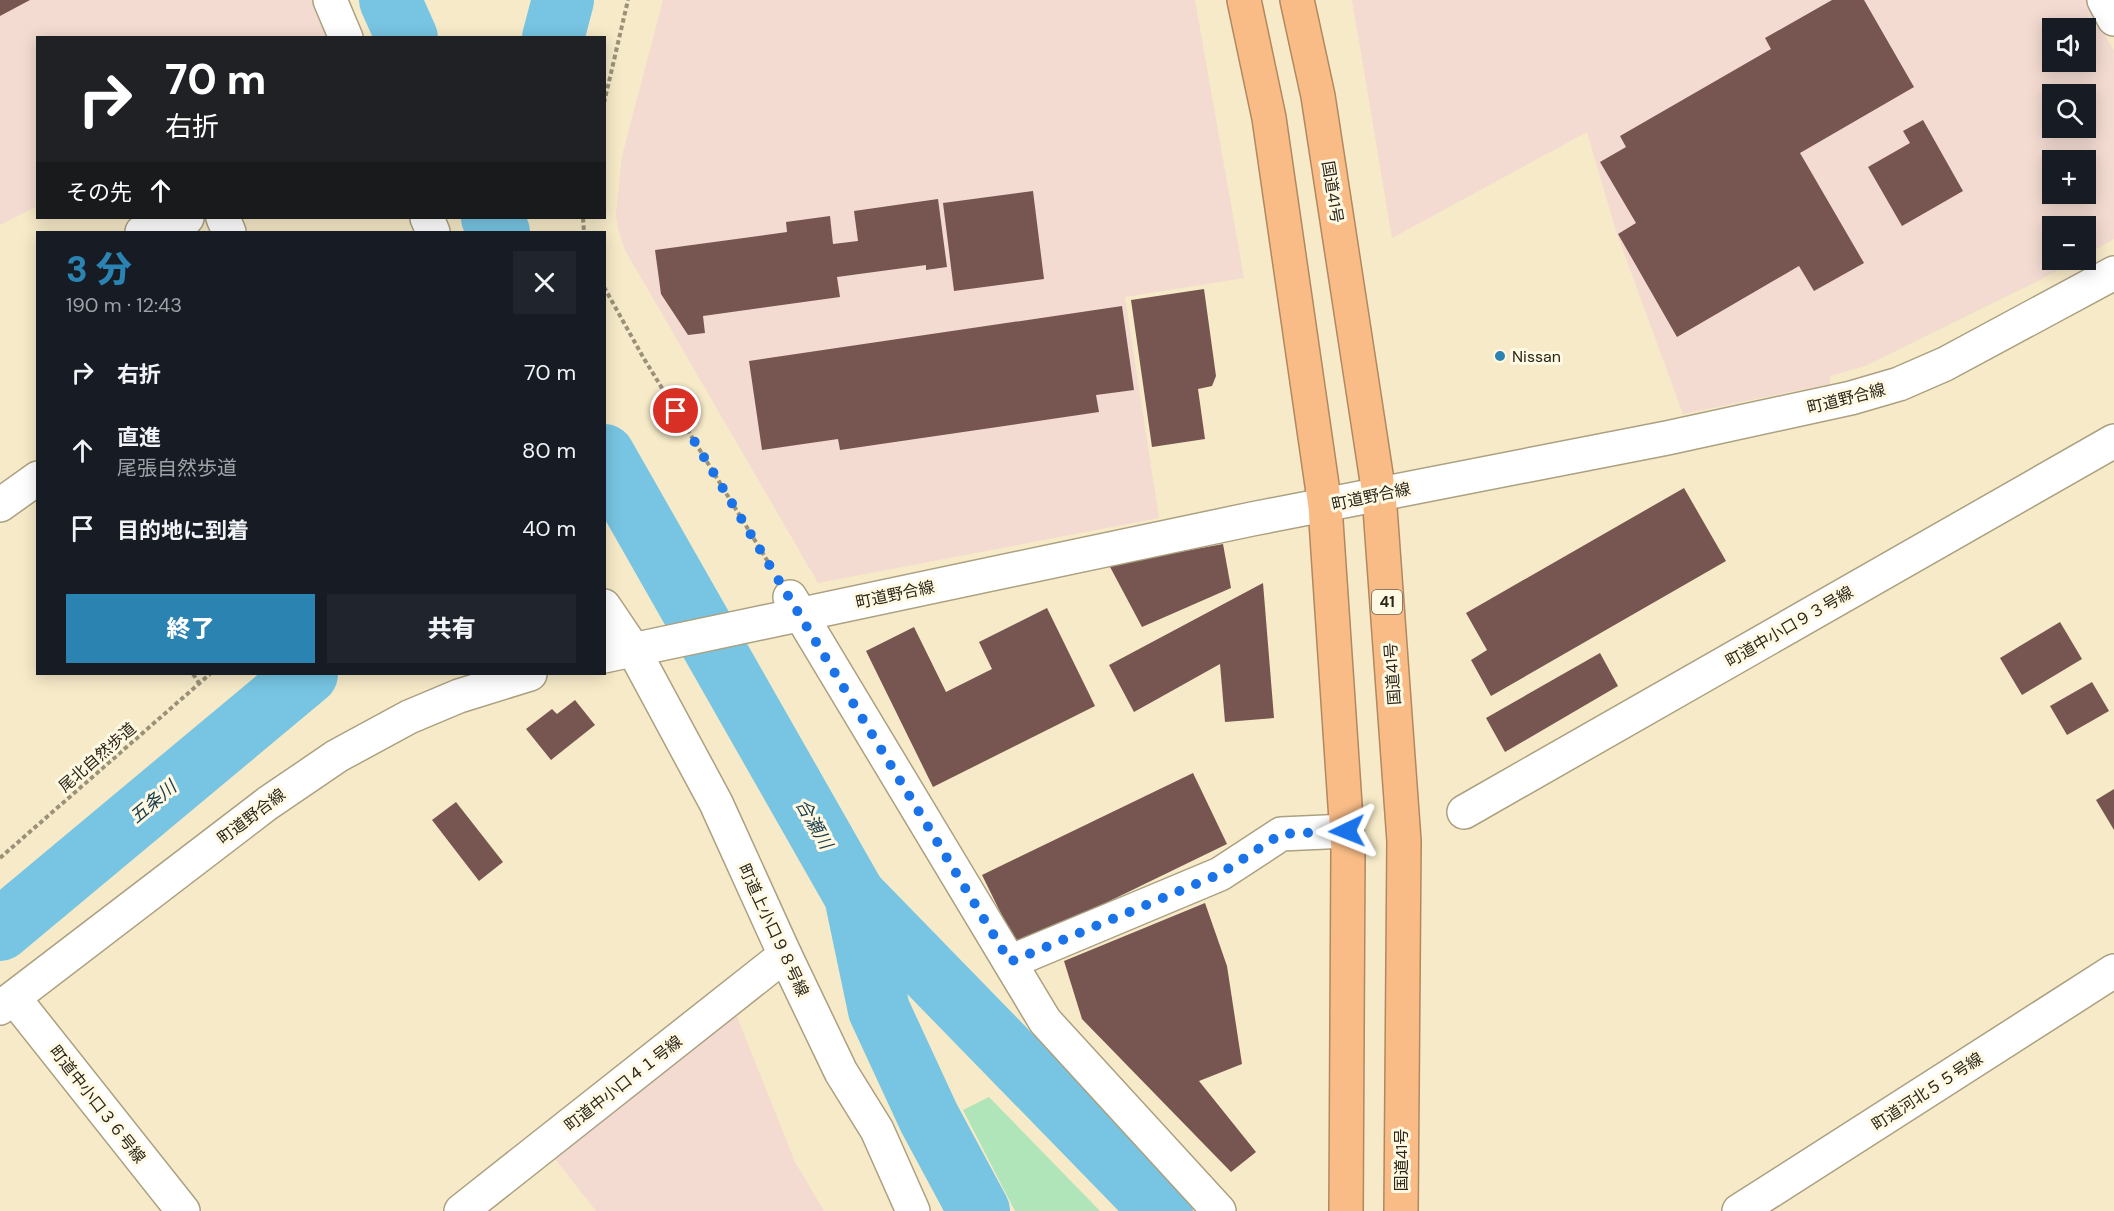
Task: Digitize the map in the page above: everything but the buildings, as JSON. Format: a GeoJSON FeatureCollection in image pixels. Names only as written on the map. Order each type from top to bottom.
{"type":"FeatureCollection","features":[{"type":"Feature","properties":{"kind":"highway"},"geometry":{"type":"LineString","coordinates":[[1244,0],[1269,118],[1325,506],[1347,831],[1346,1211]]}},
{"type":"Feature","properties":{"kind":"highway","name":"国道41号"},"geometry":{"type":"LineString","coordinates":[[1298,0],[1318,96],[1379,494],[1404,841],[1401,1211]]}},
{"type":"Feature","properties":{"kind":"street"},"geometry":{"type":"LineString","coordinates":[[330,0],[345,36]]}},
{"type":"Feature","properties":{"kind":"street"},"geometry":{"type":"LineString","coordinates":[[2104,0],[2114,19]]}},
{"type":"Feature","properties":{"kind":"street"},"geometry":{"type":"LineString","coordinates":[[145,231],[184,219]]}},
{"type":"Feature","properties":{"kind":"street","name":"町道野合線"},"geometry":{"type":"LineString","coordinates":[[625,651],[794,609],[1667,438],[1847,399],[1899,384],[1945,364],[2114,273]]}},
{"type":"Feature","properties":{"kind":"street","name":"町道中小口９３号線"},"geometry":{"type":"LineString","coordinates":[[1464,812],[2114,441]]}},
{"type":"Feature","properties":{"kind":"street"},"geometry":{"type":"LineString","coordinates":[[0,505],[36,479]]}},
{"type":"Feature","properties":{"kind":"street"},"geometry":{"type":"LineString","coordinates":[[794,609],[1045,1021],[1220,1211]]}},
{"type":"Feature","properties":{"kind":"street","name":"町道上小口９８号線"},"geometry":{"type":"LineString","coordinates":[[606,610],[625,651],[716,803],[785,956],[841,1072],[877,1131],[913,1211]]}},
{"type":"Feature","properties":{"kind":"street","name":"町道野合線"},"geometry":{"type":"LineString","coordinates":[[7,1003],[313,771],[409,717],[490,679],[522,675]]}},
{"type":"Feature","properties":{"kind":"street"},"geometry":{"type":"LineString","coordinates":[[1010,962],[1220,874],[1281,834],[1347,831]]}},
{"type":"Feature","properties":{"kind":"street","name":"町道中小口４１号線"},"geometry":{"type":"LineString","coordinates":[[461,1211],[785,956]]}},
{"type":"Feature","properties":{"kind":"street","name":"町道河北５５号線"},"geometry":{"type":"LineString","coordinates":[[1739,1211],[2114,971]]}},
{"type":"Feature","properties":{"kind":"street","name":"町道中小口３６号線"},"geometry":{"type":"LineString","coordinates":[[7,1003],[183,1211]]}},
{"type":"Feature","properties":{"kind":"path"},"geometry":{"type":"LineString","coordinates":[[606,94],[628,0]]}},
{"type":"Feature","properties":{"kind":"path"},"geometry":{"type":"LineString","coordinates":[[606,291],[643,357],[794,609]]}},
{"type":"Feature","properties":{"kind":"path"},"geometry":{"type":"LineString","coordinates":[[194,675],[199,683]]}},
{"type":"Feature","properties":{"kind":"path","name":"尾北自然歩道"},"geometry":{"type":"LineString","coordinates":[[0,858],[209,675]]}},
{"type":"Feature","properties":{"kind":"shaded area"},"geometry":{"type":"Polygon","coordinates":[[[0,0],[318,0],[332,36],[36,36],[36,207],[0,225],[0,0]]]}},
{"type":"Feature","properties":{"kind":"shaded area"},"geometry":{"type":"Polygon","coordinates":[[[663,0],[1195,0],[1244,278],[1125,297],[1159,518],[818,583],[625,250],[619,232],[616,216],[622,156],[663,0]]]}},
{"type":"Feature","properties":{"kind":"shaded area"},"geometry":{"type":"Polygon","coordinates":[[[1352,0],[2086,0],[2096,18],[2042,18],[2042,72],[2096,72],[2096,18],[2114,51],[2114,239],[2096,249],[2096,216],[2042,216],[2042,270],[2058,270],[1865,366],[1830,376],[1830,384],[1683,414],[1616,231],[1587,132],[1392,238],[1352,0]]]}},
{"type":"Feature","properties":{"kind":"shaded area"},"geometry":{"type":"Polygon","coordinates":[[[734,1009],[795,1162],[824,1211],[596,1211],[552,1155],[734,1009]]]}},
{"type":"Feature","properties":{"kind":"green space"},"geometry":{"type":"Polygon","coordinates":[[[989,1097],[1100,1211],[1015,1211],[963,1110],[989,1097]]]}},
{"type":"Feature","properties":{"kind":"waterway","name":"合瀬川"},"geometry":{"type":"LineString","coordinates":[[390,0],[406,36]]}},
{"type":"Feature","properties":{"kind":"waterway","name":"五条川"},"geometry":{"type":"LineString","coordinates":[[554,36],[563,0]]}},
{"type":"Feature","properties":{"kind":"waterway","name":"合瀬川"},"geometry":{"type":"LineString","coordinates":[[492,219],[498,231]]}},
{"type":"Feature","properties":{"kind":"waterway","name":"合瀬川"},"geometry":{"type":"LineString","coordinates":[[606,459],[855,896],[879,1010],[929,1118],[979,1211]]}},
{"type":"Feature","properties":{"kind":"waterway","name":"五条川"},"geometry":{"type":"LineString","coordinates":[[0,930],[306,675]]}},
{"type":"Feature","properties":{"kind":"waterway"},"geometry":{"type":"LineString","coordinates":[[855,896],[1162,1211]]}},
{"type":"Feature","properties":{"kind":"place","name":"Nissan"},"geometry":{"type":"Point","coordinates":[1500,356]}},
{"type":"Feature","properties":{"kind":"route"},"geometry":{"type":"LineString","coordinates":[[676,411],[1010,962],[1220,874],[1281,834],[1347,831]]}}]}
